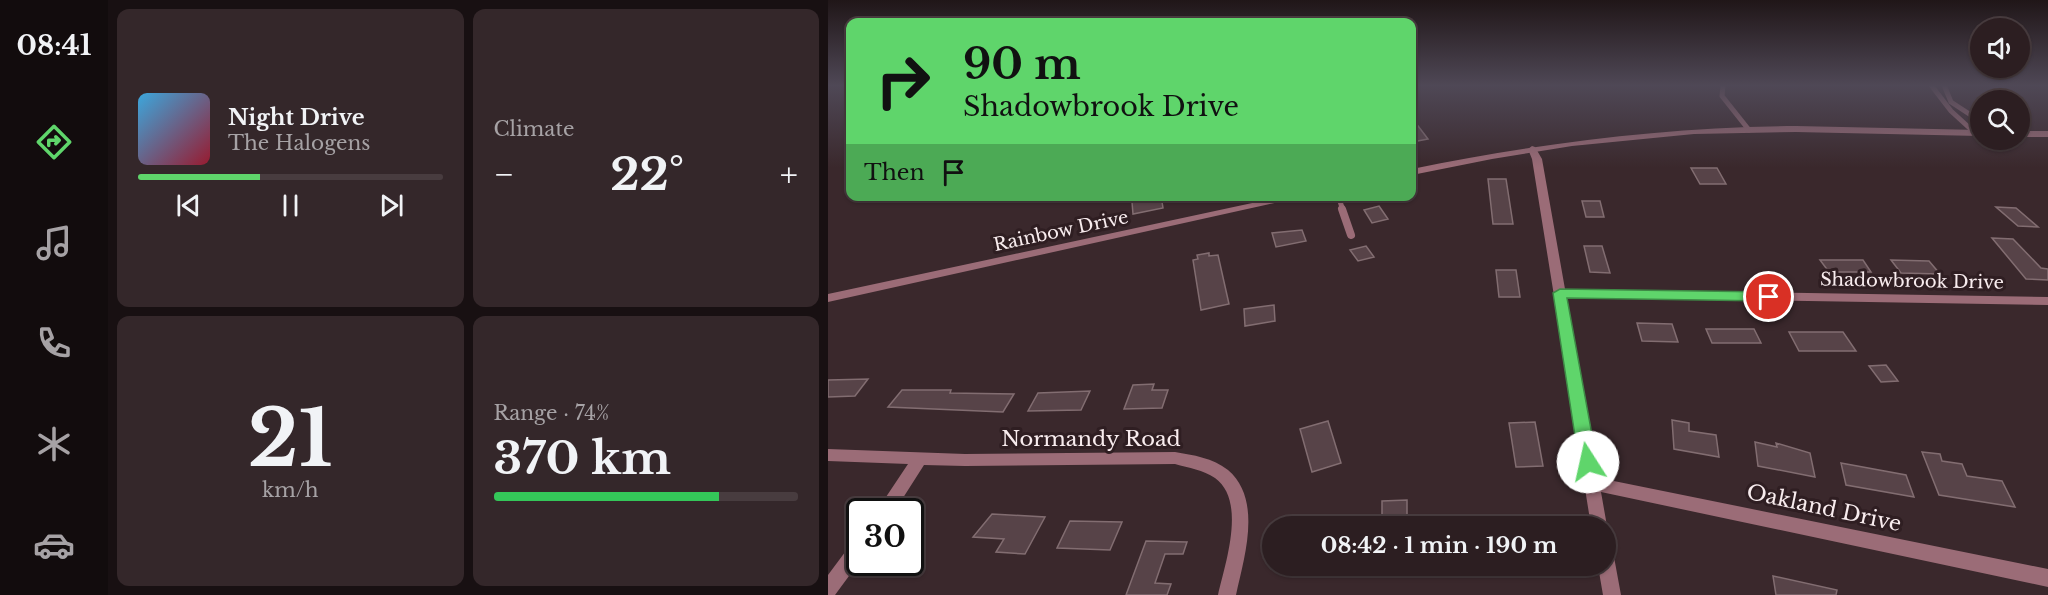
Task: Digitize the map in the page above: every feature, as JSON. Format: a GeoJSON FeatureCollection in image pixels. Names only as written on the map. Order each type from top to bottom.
{"type":"FeatureCollection","features":[{"type":"Feature","properties":{"kind":"street"},"geometry":{"type":"LineString","coordinates":[[1416,171],[1532,148],[1639,136],[1749,130],[1970,133]]}},
{"type":"Feature","properties":{"kind":"street"},"geometry":{"type":"LineString","coordinates":[[2030,134],[2048,134]]}},
{"type":"Feature","properties":{"kind":"street"},"geometry":{"type":"LineString","coordinates":[[1532,148],[1560,293],[1597,516]]}},
{"type":"Feature","properties":{"kind":"street","name":"Rainbow Drive"},"geometry":{"type":"LineString","coordinates":[[828,298],[1278,201]]}},
{"type":"Feature","properties":{"kind":"street","name":"Shadowbrook Drive"},"geometry":{"type":"LineString","coordinates":[[1560,293],[2048,301]]}},
{"type":"Feature","properties":{"kind":"street","name":"Normandy Road"},"geometry":{"type":"LineString","coordinates":[[828,455],[1196,460],[1224,474],[1237,493],[1240,503],[1241,529],[1227,595]]}},
{"type":"Feature","properties":{"kind":"street"},"geometry":{"type":"LineString","coordinates":[[893,498],[921,457]]}},
{"type":"Feature","properties":{"kind":"street","name":"Oakland Drive"},"geometry":{"type":"LineString","coordinates":[[1592,483],[2048,578]]}},
{"type":"Feature","properties":{"kind":"street"},"geometry":{"type":"LineString","coordinates":[[828,590],[846,565]]}},
{"type":"Feature","properties":{"kind":"street"},"geometry":{"type":"LineString","coordinates":[[1608,576],[1612,595]]}},
{"type":"Feature","properties":{"kind":"lane"},"geometry":{"type":"LineString","coordinates":[[1735,113],[1749,130]]}},
{"type":"Feature","properties":{"kind":"lane"},"geometry":{"type":"LineString","coordinates":[[1954,113],[1970,127]]}},
{"type":"Feature","properties":{"kind":"lane"},"geometry":{"type":"LineString","coordinates":[[1340,201],[1351,235]]}},
{"type":"Feature","properties":{"kind":"building"},"geometry":{"type":"Polygon","coordinates":[[[1416,123],[1428,139],[1416,141],[1416,123]]]}},
{"type":"Feature","properties":{"kind":"building"},"geometry":{"type":"Polygon","coordinates":[[[1691,168],[1717,168],[1726,184],[1700,184],[1691,168]]]}},
{"type":"Feature","properties":{"kind":"building"},"geometry":{"type":"Polygon","coordinates":[[[1488,179],[1506,179],[1513,224],[1493,224],[1488,179]]]}},
{"type":"Feature","properties":{"kind":"building"},"geometry":{"type":"Polygon","coordinates":[[[1162,201],[1163,208],[1133,214],[1132,202],[1162,201]]]}},
{"type":"Feature","properties":{"kind":"building"},"geometry":{"type":"Polygon","coordinates":[[[1582,201],[1600,201],[1604,217],[1586,217],[1582,201]]]}},
{"type":"Feature","properties":{"kind":"building"},"geometry":{"type":"Polygon","coordinates":[[[1379,206],[1388,219],[1372,223],[1364,210],[1379,206]]]}},
{"type":"Feature","properties":{"kind":"building"},"geometry":{"type":"Polygon","coordinates":[[[1996,207],[2016,208],[2038,227],[2018,226],[1996,207]]]}},
{"type":"Feature","properties":{"kind":"building"},"geometry":{"type":"Polygon","coordinates":[[[1302,230],[1306,241],[1276,247],[1272,233],[1302,230]]]}},
{"type":"Feature","properties":{"kind":"building"},"geometry":{"type":"Polygon","coordinates":[[[1992,238],[2013,239],[2041,268],[2048,269],[2048,280],[2026,279],[1992,238]]]}},
{"type":"Feature","properties":{"kind":"building"},"geometry":{"type":"Polygon","coordinates":[[[1366,246],[1374,257],[1358,261],[1350,250],[1366,246]]]}},
{"type":"Feature","properties":{"kind":"building"},"geometry":{"type":"Polygon","coordinates":[[[1584,246],[1602,246],[1610,273],[1590,272],[1584,246]]]}},
{"type":"Feature","properties":{"kind":"building"},"geometry":{"type":"Polygon","coordinates":[[[1209,253],[1209,256],[1218,255],[1229,304],[1201,310],[1193,260],[1198,259],[1197,255],[1209,253]]]}},
{"type":"Feature","properties":{"kind":"building"},"geometry":{"type":"Polygon","coordinates":[[[1820,260],[1863,260],[1871,272],[1829,272],[1820,260]]]}},
{"type":"Feature","properties":{"kind":"building"},"geometry":{"type":"Polygon","coordinates":[[[1891,260],[1929,261],[1940,274],[1901,273],[1891,260]]]}},
{"type":"Feature","properties":{"kind":"building"},"geometry":{"type":"Polygon","coordinates":[[[1496,270],[1516,270],[1520,297],[1499,297],[1496,270]]]}},
{"type":"Feature","properties":{"kind":"building"},"geometry":{"type":"Polygon","coordinates":[[[1274,305],[1275,321],[1245,326],[1244,309],[1274,305]]]}},
{"type":"Feature","properties":{"kind":"building"},"geometry":{"type":"Polygon","coordinates":[[[1637,323],[1672,324],[1678,342],[1642,341],[1637,323]]]}},
{"type":"Feature","properties":{"kind":"building"},"geometry":{"type":"Polygon","coordinates":[[[1706,329],[1754,329],[1761,343],[1712,343],[1706,329]]]}},
{"type":"Feature","properties":{"kind":"building"},"geometry":{"type":"Polygon","coordinates":[[[1789,332],[1843,332],[1856,351],[1799,351],[1789,332]]]}},
{"type":"Feature","properties":{"kind":"building"},"geometry":{"type":"Polygon","coordinates":[[[1886,365],[1898,381],[1881,382],[1869,366],[1886,365]]]}},
{"type":"Feature","properties":{"kind":"building"},"geometry":{"type":"Polygon","coordinates":[[[868,379],[855,396],[828,397],[828,380],[868,379]]]}},
{"type":"Feature","properties":{"kind":"building"},"geometry":{"type":"Polygon","coordinates":[[[1154,384],[1152,390],[1168,390],[1162,408],[1124,409],[1133,385],[1154,384]]]}},
{"type":"Feature","properties":{"kind":"building"},"geometry":{"type":"Polygon","coordinates":[[[902,390],[1014,394],[1003,412],[888,407],[902,390]]]}},
{"type":"Feature","properties":{"kind":"building"},"geometry":{"type":"Polygon","coordinates":[[[1090,391],[1081,410],[1028,411],[1038,393],[1090,391]]]}},
{"type":"Feature","properties":{"kind":"building"},"geometry":{"type":"Polygon","coordinates":[[[1672,420],[1689,423],[1689,431],[1716,435],[1719,457],[1674,449],[1672,420]]]}},
{"type":"Feature","properties":{"kind":"building"},"geometry":{"type":"Polygon","coordinates":[[[1328,421],[1341,463],[1312,472],[1300,429],[1328,421]]]}},
{"type":"Feature","properties":{"kind":"building"},"geometry":{"type":"Polygon","coordinates":[[[1535,422],[1543,466],[1516,467],[1509,423],[1535,422]]]}},
{"type":"Feature","properties":{"kind":"building"},"geometry":{"type":"Polygon","coordinates":[[[1755,442],[1777,447],[1776,443],[1810,453],[1815,477],[1758,466],[1755,442]]]}},
{"type":"Feature","properties":{"kind":"building"},"geometry":{"type":"Polygon","coordinates":[[[1922,452],[1940,454],[1942,461],[1962,464],[1967,476],[2002,481],[2015,507],[1939,495],[1922,452]]]}},
{"type":"Feature","properties":{"kind":"building"},"geometry":{"type":"Polygon","coordinates":[[[1841,463],[1906,475],[1914,497],[1846,485],[1841,463]]]}},
{"type":"Feature","properties":{"kind":"building"},"geometry":{"type":"Polygon","coordinates":[[[1407,500],[1407,516],[1382,516],[1382,501],[1407,500]]]}},
{"type":"Feature","properties":{"kind":"building"},"geometry":{"type":"Polygon","coordinates":[[[992,514],[1045,517],[1025,554],[996,552],[1004,539],[973,537],[992,514]]]}},
{"type":"Feature","properties":{"kind":"building"},"geometry":{"type":"Polygon","coordinates":[[[1070,521],[1122,522],[1110,550],[1057,548],[1070,521]]]}},
{"type":"Feature","properties":{"kind":"building"},"geometry":{"type":"Polygon","coordinates":[[[1146,541],[1187,542],[1183,554],[1165,554],[1155,583],[1171,584],[1167,595],[1126,595],[1146,541]]]}},
{"type":"Feature","properties":{"kind":"building"},"geometry":{"type":"Polygon","coordinates":[[[1773,576],[1837,590],[1836,595],[1776,595],[1773,576]]]}},
{"type":"Feature","properties":{"kind":"route"},"geometry":{"type":"LineString","coordinates":[[1588,462],[1560,293],[1769,297]]}}]}
